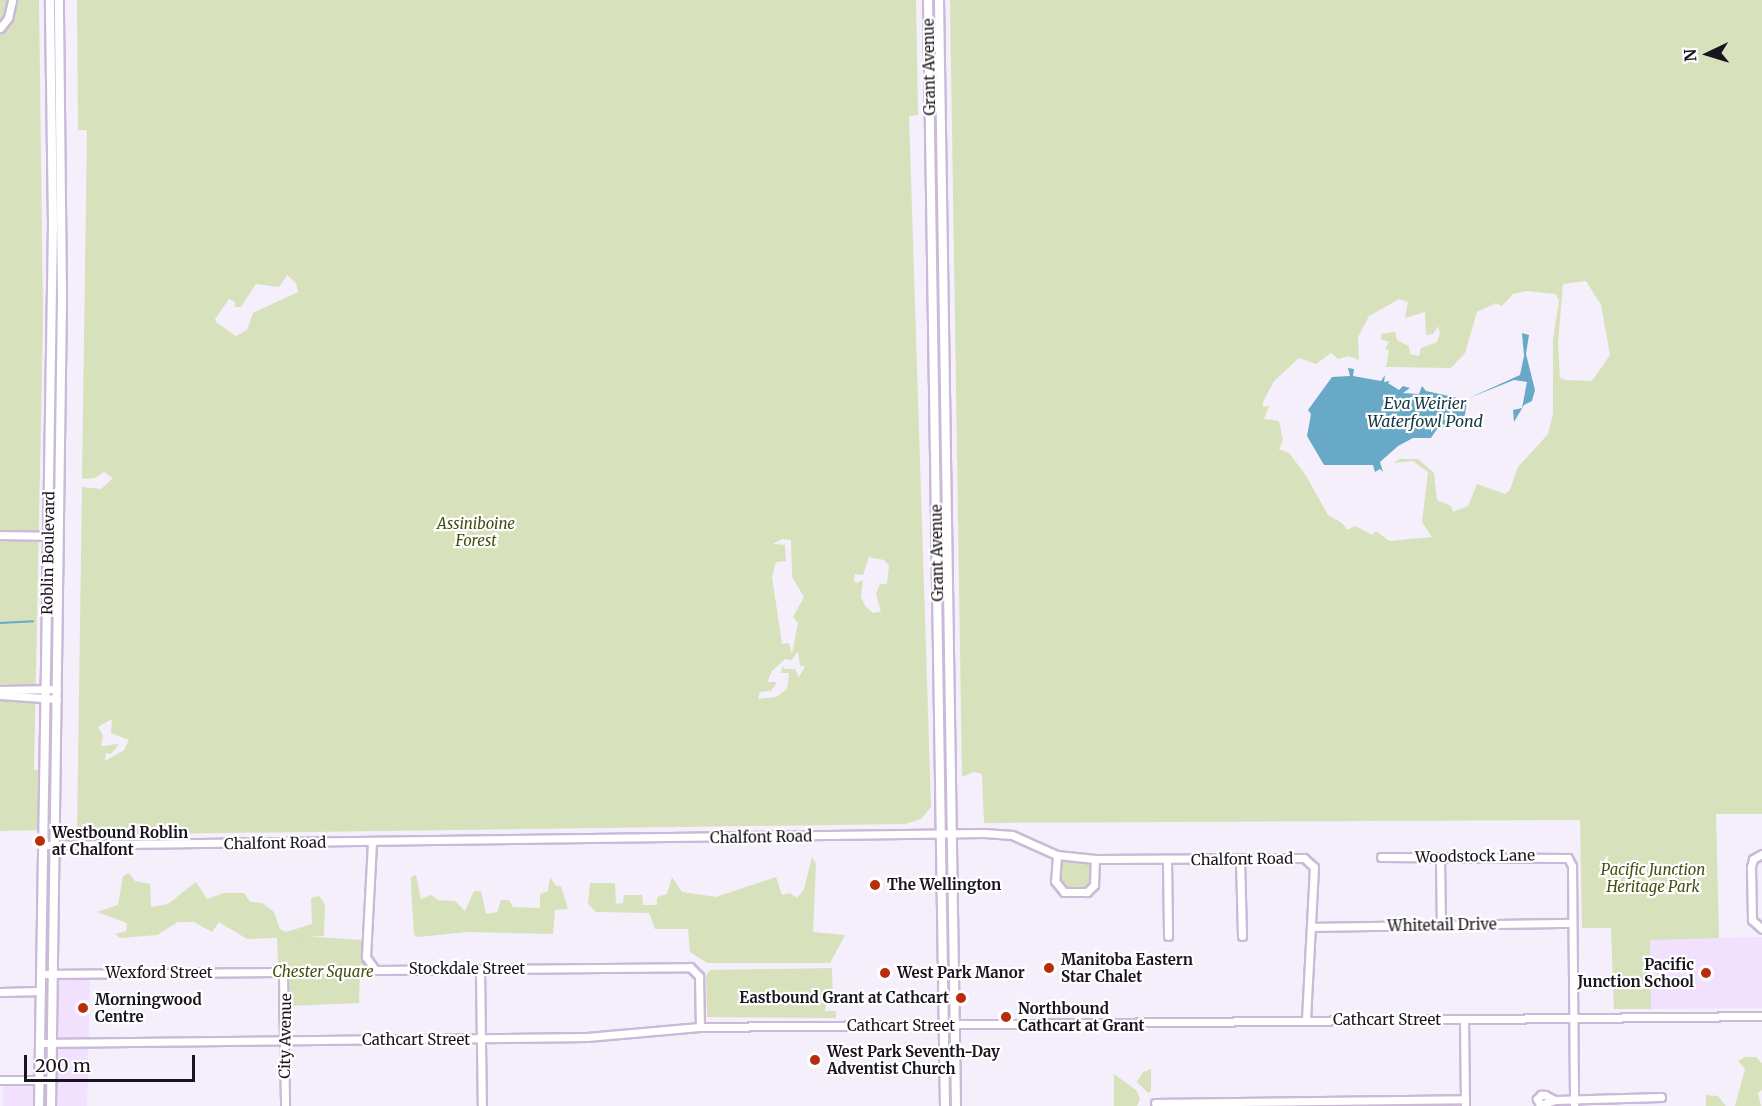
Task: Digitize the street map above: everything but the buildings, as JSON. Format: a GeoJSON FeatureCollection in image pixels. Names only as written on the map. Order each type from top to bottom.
{"type":"FeatureCollection","features":[{"type":"Feature","properties":{"kind":"main road","name":"Roblin Boulevard"},"geometry":{"type":"LineString","coordinates":[[39,1106],[53,224],[50,0]]}},
{"type":"Feature","properties":{"kind":"main road","name":"Roblin Boulevard"},"geometry":{"type":"LineString","coordinates":[[51,1106],[51,974],[55,845],[62,308],[59,0]]}},
{"type":"Feature","properties":{"kind":"main road","name":"Grant Avenue"},"geometry":{"type":"LineString","coordinates":[[928,0],[945,1106]]}},
{"type":"Feature","properties":{"kind":"main road","name":"Grant Avenue"},"geometry":{"type":"LineString","coordinates":[[939,0],[956,1106]]}},
{"type":"Feature","properties":{"kind":"street"},"geometry":{"type":"LineString","coordinates":[[0,28],[8,18],[12,0]]}},
{"type":"Feature","properties":{"kind":"street"},"geometry":{"type":"LineString","coordinates":[[0,536],[58,536]]}},
{"type":"Feature","properties":{"kind":"street"},"geometry":{"type":"LineString","coordinates":[[0,692],[57,689]]}},
{"type":"Feature","properties":{"kind":"street"},"geometry":{"type":"LineString","coordinates":[[0,692],[46,700],[57,699]]}},
{"type":"Feature","properties":{"kind":"street","name":"Chalfont Road"},"geometry":{"type":"LineString","coordinates":[[44,844],[953,834],[1012,835],[1057,855],[1095,859],[1311,861],[1314,867],[1306,1021]]}},
{"type":"Feature","properties":{"kind":"street","name":"Stockdale Street"},"geometry":{"type":"LineString","coordinates":[[372,842],[368,965],[375,970],[690,967],[699,976],[700,1027]]}},
{"type":"Feature","properties":{"kind":"street"},"geometry":{"type":"LineString","coordinates":[[1762,854],[1753,859],[1751,867],[1752,920],[1762,929]]}},
{"type":"Feature","properties":{"kind":"street"},"geometry":{"type":"LineString","coordinates":[[1057,855],[1055,881],[1064,892],[1087,892],[1094,885],[1095,859]]}},
{"type":"Feature","properties":{"kind":"street","name":"Woodstock Lane"},"geometry":{"type":"LineString","coordinates":[[1381,857],[1568,858],[1572,866],[1572,923]]}},
{"type":"Feature","properties":{"kind":"street"},"geometry":{"type":"LineString","coordinates":[[1440,857],[1441,925]]}},
{"type":"Feature","properties":{"kind":"street"},"geometry":{"type":"LineString","coordinates":[[1240,859],[1242,936]]}},
{"type":"Feature","properties":{"kind":"street"},"geometry":{"type":"LineString","coordinates":[[1167,860],[1168,936]]}},
{"type":"Feature","properties":{"kind":"street"},"geometry":{"type":"LineString","coordinates":[[1572,923],[1574,1102]]}},
{"type":"Feature","properties":{"kind":"street","name":"Whitetail Drive"},"geometry":{"type":"LineString","coordinates":[[1312,927],[1572,923]]}},
{"type":"Feature","properties":{"kind":"street"},"geometry":{"type":"LineString","coordinates":[[480,969],[482,1106]]}},
{"type":"Feature","properties":{"kind":"street","name":"Wexford Street"},"geometry":{"type":"LineString","coordinates":[[41,974],[277,972]]}},
{"type":"Feature","properties":{"kind":"street","name":"City Avenue"},"geometry":{"type":"LineString","coordinates":[[277,972],[284,975],[286,982],[285,1106]]}},
{"type":"Feature","properties":{"kind":"street"},"geometry":{"type":"LineString","coordinates":[[0,992],[41,991]]}},
{"type":"Feature","properties":{"kind":"street","name":"Cathcart Street"},"geometry":{"type":"LineString","coordinates":[[40,1043],[481,1040],[587,1037],[700,1027],[1762,1016]]}},
{"type":"Feature","properties":{"kind":"street"},"geometry":{"type":"LineString","coordinates":[[1155,1103],[1465,1102],[1464,1020]]}},
{"type":"Feature","properties":{"kind":"street"},"geometry":{"type":"LineString","coordinates":[[0,1080],[51,1080]]}},
{"type":"Feature","properties":{"kind":"street"},"geometry":{"type":"LineString","coordinates":[[1555,1100],[1574,1102],[1661,1097]]}},
{"type":"Feature","properties":{"kind":"shaded area","name":"Pacific Junction School"},"geometry":{"type":"Polygon","coordinates":[[[1762,937],[1762,1008],[1651,1009],[1650,939],[1762,937]]]}},
{"type":"Feature","properties":{"kind":"shaded area"},"geometry":{"type":"Polygon","coordinates":[[[53,975],[90,975],[87,1106],[51,1106],[53,975]]]}},
{"type":"Feature","properties":{"kind":"shaded area"},"geometry":{"type":"Polygon","coordinates":[[[3,1082],[38,1082],[38,1106],[3,1106],[3,1082]]]}},
{"type":"Feature","properties":{"kind":"green space"},"geometry":{"type":"Polygon","coordinates":[[[0,0],[39,0],[43,319],[34,770],[45,770],[45,830],[0,831],[0,0]]]}},
{"type":"Feature","properties":{"kind":"green space","name":"Assiniboine Forest"},"geometry":{"type":"Polygon","coordinates":[[[77,0],[916,0],[918,115],[909,116],[931,807],[921,819],[905,824],[77,835],[82,487],[101,489],[113,478],[104,472],[95,478],[82,479],[87,130],[78,130],[77,0]],[[287,275],[279,287],[256,284],[241,307],[235,307],[235,302],[229,299],[215,319],[217,323],[236,336],[247,330],[253,313],[298,292],[296,283],[287,275]],[[782,539],[773,544],[785,545],[786,561],[776,562],[772,577],[782,644],[789,643],[792,654],[798,623],[793,617],[804,597],[792,577],[791,540],[782,539]],[[869,557],[863,575],[855,574],[854,580],[856,583],[863,580],[861,597],[866,607],[873,613],[881,612],[876,594],[880,584],[887,584],[889,565],[884,560],[869,557]],[[798,651],[792,660],[785,659],[772,671],[767,682],[777,682],[771,691],[760,692],[758,699],[776,697],[787,689],[789,673],[781,673],[783,665],[784,669],[795,669],[799,677],[805,666],[800,666],[798,651]],[[112,719],[98,727],[103,736],[101,746],[119,744],[111,754],[106,753],[105,761],[124,750],[129,740],[111,733],[112,719]]]}},
{"type":"Feature","properties":{"kind":"green space","name":"Pacific Junction Heritage Park"},"geometry":{"type":"Polygon","coordinates":[[[950,0],[1762,0],[1762,814],[1716,814],[1719,938],[1650,940],[1651,1009],[1614,1009],[1611,928],[1582,928],[1580,820],[984,823],[982,774],[974,772],[962,777],[950,0]],[[1586,281],[1563,284],[1558,342],[1560,378],[1565,380],[1592,381],[1610,355],[1601,305],[1586,281]],[[1526,291],[1513,294],[1502,306],[1496,303],[1477,312],[1465,353],[1451,368],[1386,367],[1389,350],[1385,349],[1389,342],[1381,339],[1381,334],[1395,332],[1397,340],[1409,346],[1410,354],[1419,356],[1421,348],[1437,342],[1440,333],[1438,326],[1433,334],[1426,335],[1425,312],[1405,318],[1408,302],[1399,299],[1369,316],[1358,337],[1359,360],[1349,356],[1338,359],[1331,353],[1316,364],[1299,358],[1274,381],[1263,402],[1263,407],[1269,406],[1264,419],[1279,421],[1283,440],[1279,449],[1289,453],[1305,474],[1328,515],[1342,523],[1347,530],[1355,526],[1372,535],[1376,531],[1389,541],[1432,537],[1422,522],[1428,472],[1413,461],[1394,463],[1399,459],[1418,459],[1434,473],[1437,500],[1451,506],[1453,512],[1468,506],[1477,484],[1505,494],[1510,490],[1518,467],[1548,434],[1553,414],[1553,339],[1559,301],[1556,294],[1526,291]]]}},
{"type":"Feature","properties":{"kind":"green space"},"geometry":{"type":"Polygon","coordinates":[[[812,857],[816,864],[813,932],[845,935],[830,963],[707,963],[690,952],[688,929],[655,929],[649,913],[596,912],[588,904],[590,883],[615,883],[616,904],[623,903],[624,895],[642,895],[643,905],[657,905],[657,897],[667,894],[672,877],[682,892],[716,897],[776,877],[782,895],[790,893],[797,898],[804,889],[812,857]]]}},
{"type":"Feature","properties":{"kind":"green space"},"geometry":{"type":"Polygon","coordinates":[[[1062,859],[1090,863],[1093,883],[1087,890],[1066,890],[1059,883],[1058,862],[1062,859]]]}},
{"type":"Feature","properties":{"kind":"green space"},"geometry":{"type":"Polygon","coordinates":[[[129,873],[135,881],[150,884],[151,907],[168,904],[196,882],[207,899],[224,893],[244,893],[250,902],[262,903],[274,912],[280,929],[286,932],[312,924],[311,898],[319,896],[325,904],[324,936],[247,939],[219,922],[212,932],[194,922],[178,922],[157,935],[120,938],[115,934],[126,931],[127,923],[97,912],[118,905],[123,876],[129,873]]]}},
{"type":"Feature","properties":{"kind":"green space"},"geometry":{"type":"Polygon","coordinates":[[[416,875],[421,899],[431,895],[438,900],[455,901],[465,911],[474,891],[481,891],[486,914],[497,912],[501,900],[509,900],[513,907],[540,908],[540,894],[548,891],[550,877],[556,886],[561,886],[568,909],[555,910],[553,934],[467,932],[418,937],[414,935],[411,886],[411,877],[416,875]]]}},
{"type":"Feature","properties":{"kind":"green space","name":"Chester Square"},"geometry":{"type":"Polygon","coordinates":[[[302,936],[363,940],[365,972],[360,972],[359,1003],[289,1006],[290,966],[278,965],[277,938],[302,936]]]}},
{"type":"Feature","properties":{"kind":"green space"},"geometry":{"type":"Polygon","coordinates":[[[832,968],[833,1001],[826,1001],[825,1011],[836,1011],[836,1018],[707,1017],[706,976],[710,970],[832,968]]]}},
{"type":"Feature","properties":{"kind":"green space"},"geometry":{"type":"Polygon","coordinates":[[[1745,1057],[1756,1057],[1762,1063],[1762,1090],[1758,1093],[1761,1106],[1735,1106],[1745,1069],[1738,1061],[1745,1057]]]}},
{"type":"Feature","properties":{"kind":"green space"},"geometry":{"type":"Polygon","coordinates":[[[1151,1069],[1151,1091],[1148,1093],[1137,1082],[1143,1072],[1151,1069]]]}},
{"type":"Feature","properties":{"kind":"green space"},"geometry":{"type":"Polygon","coordinates":[[[1114,1074],[1136,1090],[1140,1099],[1137,1106],[1114,1106],[1114,1074]]]}},
{"type":"Feature","properties":{"kind":"green space"},"geometry":{"type":"Polygon","coordinates":[[[1706,1095],[1718,1096],[1726,1106],[1706,1106],[1706,1095]]]}},
{"type":"Feature","properties":{"kind":"water"},"geometry":{"type":"Polygon","coordinates":[[[1522,333],[1529,335],[1526,354],[1535,390],[1532,401],[1524,405],[1514,422],[1513,410],[1522,408],[1527,382],[1514,380],[1469,398],[1520,375],[1524,356],[1522,333]]]}},
{"type":"Feature","properties":{"kind":"water","name":"Eva Weirier Waterfowl Pond"},"geometry":{"type":"Polygon","coordinates":[[[1348,368],[1354,369],[1353,376],[1381,381],[1385,375],[1384,382],[1390,381],[1388,383],[1399,390],[1403,386],[1410,388],[1403,393],[1419,394],[1422,386],[1426,391],[1467,400],[1465,415],[1452,426],[1437,429],[1431,438],[1413,438],[1398,446],[1380,462],[1383,472],[1380,469],[1375,472],[1373,465],[1324,465],[1307,436],[1311,414],[1308,410],[1332,377],[1350,376],[1348,368]]]}},
{"type":"Feature","properties":{"kind":"waterway"},"geometry":{"type":"LineString","coordinates":[[0,623],[33,621]]}},
{"type":"Feature","properties":{"kind":"place","name":"Westbound Roblin at Chalfont"},"geometry":{"type":"Point","coordinates":[40,841]}},
{"type":"Feature","properties":{"kind":"place","name":"The Wellington"},"geometry":{"type":"Point","coordinates":[875,885]}},
{"type":"Feature","properties":{"kind":"place","name":"Manitoba Eastern Star Chalet"},"geometry":{"type":"Point","coordinates":[1049,968]}},
{"type":"Feature","properties":{"kind":"place","name":"West Park Manor"},"geometry":{"type":"Point","coordinates":[885,973]}},
{"type":"Feature","properties":{"kind":"place","name":"Pacific Junction School"},"geometry":{"type":"Point","coordinates":[1706,973]}},
{"type":"Feature","properties":{"kind":"place","name":"Eastbound Grant at Cathcart"},"geometry":{"type":"Point","coordinates":[961,998]}},
{"type":"Feature","properties":{"kind":"place","name":"Morningwood Centre"},"geometry":{"type":"Point","coordinates":[83,1008]}},
{"type":"Feature","properties":{"kind":"place","name":"Northbound Cathcart at Grant"},"geometry":{"type":"Point","coordinates":[1006,1017]}},
{"type":"Feature","properties":{"kind":"place","name":"West Park Seventh-Day Adventist Church"},"geometry":{"type":"Point","coordinates":[815,1060]}}]}
